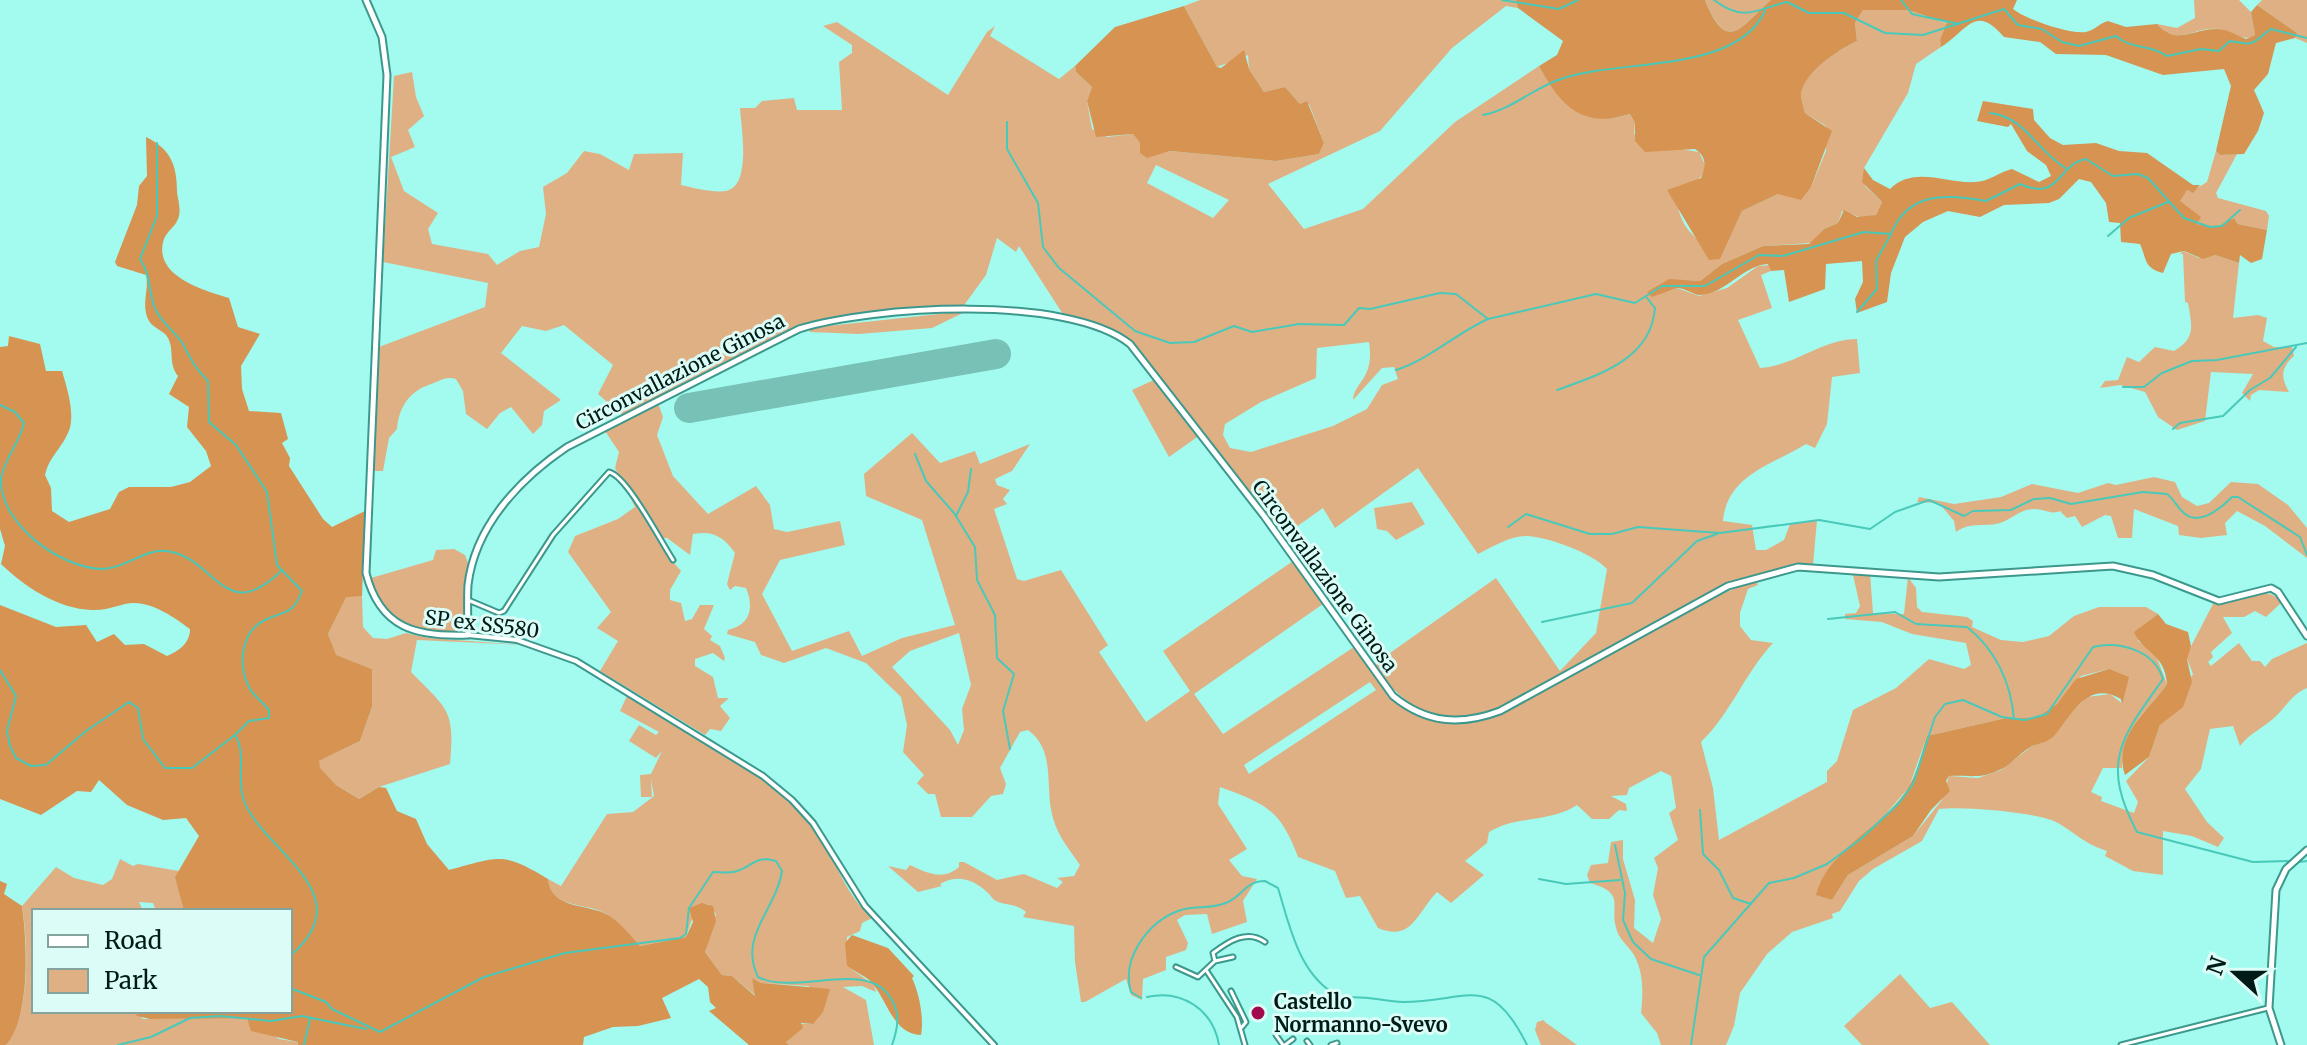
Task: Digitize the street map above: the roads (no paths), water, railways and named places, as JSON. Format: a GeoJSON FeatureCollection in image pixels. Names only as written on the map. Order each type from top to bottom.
{"type":"FeatureCollection","features":[{"type":"Feature","properties":{"kind":"main road","name":"SP ex SS580"},"geometry":{"type":"LineString","coordinates":[[366,0],[382,37],[387,75],[366,573],[382,610],[405,628],[429,635],[468,635]]}},
{"type":"Feature","properties":{"kind":"main road","name":"Circonvallazione Ginosa"},"geometry":{"type":"LineString","coordinates":[[468,635],[468,583],[477,555],[506,498],[535,469],[567,447],[799,329],[829,320],[988,307],[1043,314],[1102,329],[1117,333],[1130,344],[1256,505],[1393,696],[1410,709],[1443,721],[1464,722],[1500,711],[1728,586],[1798,567],[1939,577],[2113,566],[2153,575],[2219,601],[2271,588],[2278,592],[2307,636]]}},
{"type":"Feature","properties":{"kind":"main road"},"geometry":{"type":"LineString","coordinates":[[2281,1045],[2269,1008],[2276,890],[2284,872],[2307,850]]}},
{"type":"Feature","properties":{"kind":"street"},"geometry":{"type":"LineString","coordinates":[[468,600],[499,613],[504,611],[553,535],[609,472],[617,474],[643,508],[673,560]]}},
{"type":"Feature","properties":{"kind":"street","name":"SP ex SS580"},"geometry":{"type":"LineString","coordinates":[[468,635],[517,640],[576,661],[763,776],[813,823],[865,906],[994,1045]]}},
{"type":"Feature","properties":{"kind":"street"},"geometry":{"type":"LineString","coordinates":[[1215,961],[1213,953],[1244,936],[1265,942]]}},
{"type":"Feature","properties":{"kind":"street"},"geometry":{"type":"LineString","coordinates":[[1176,967],[1198,977],[1215,961],[1233,957]]}},
{"type":"Feature","properties":{"kind":"street"},"geometry":{"type":"LineString","coordinates":[[1206,970],[1242,1027],[1245,1045]]}},
{"type":"Feature","properties":{"kind":"street"},"geometry":{"type":"LineString","coordinates":[[1231,991],[1245,1016],[1242,1027]]}},
{"type":"Feature","properties":{"kind":"street"},"geometry":{"type":"LineString","coordinates":[[2121,1045],[2136,1044],[2269,1008]]}},
{"type":"Feature","properties":{"kind":"street"},"geometry":{"type":"LineString","coordinates":[[1276,1035],[1284,1045],[1293,1039]]}},
{"type":"Feature","properties":{"kind":"street"},"geometry":{"type":"LineString","coordinates":[[1331,1045],[1337,1043]]}},
{"type":"Feature","properties":{"kind":"waterway"},"geometry":{"type":"LineString","coordinates":[[1502,0],[1559,9],[1578,0]]}},
{"type":"Feature","properties":{"kind":"waterway"},"geometry":{"type":"LineString","coordinates":[[1714,0],[1742,13],[1787,2],[1809,13],[1844,13],[1885,33],[1923,35],[2004,9],[2018,25],[2042,29],[2062,42],[2079,46],[2116,36],[2167,56],[2201,49],[2219,51],[2230,41],[2253,42],[2271,29],[2307,38]]}},
{"type":"Feature","properties":{"kind":"waterway"},"geometry":{"type":"LineString","coordinates":[[1901,0],[1912,14],[1959,24]]}},
{"type":"Feature","properties":{"kind":"waterway"},"geometry":{"type":"LineString","coordinates":[[1483,115],[1504,108],[1561,79],[1674,61],[1729,46],[1750,31],[1765,11]]}},
{"type":"Feature","properties":{"kind":"waterway"},"geometry":{"type":"LineString","coordinates":[[1990,113],[2013,121],[2067,169]]}},
{"type":"Feature","properties":{"kind":"waterway"},"geometry":{"type":"LineString","coordinates":[[1007,122],[1007,149],[1038,203],[1043,247],[1059,268],[1135,331],[1170,343],[1194,342],[1234,326],[1252,332],[1299,324],[1344,325],[1359,308],[1370,309],[1440,293],[1456,294],[1488,319],[1596,294],[1635,303],[1662,286],[1705,286],[1759,255],[1783,256],[1864,232],[1891,234],[1908,210],[1930,199],[1957,197],[1986,201],[2020,184],[2044,188],[2077,162],[2086,159],[2113,176],[2138,174],[2148,178],[2184,218],[2210,227],[2222,226],[2240,210]]}},
{"type":"Feature","properties":{"kind":"waterway"},"geometry":{"type":"LineString","coordinates":[[157,143],[157,216],[140,259],[154,306],[208,381],[209,422],[236,445],[267,492],[277,565],[302,591],[291,609],[265,620],[250,633],[243,653],[244,674],[252,692],[269,710],[269,718],[249,721],[235,735],[239,742],[244,801],[255,820],[302,874],[313,893],[317,913],[310,934],[292,954]]}},
{"type":"Feature","properties":{"kind":"waterway"},"geometry":{"type":"LineString","coordinates":[[2108,236],[2129,218],[2168,202]]}},
{"type":"Feature","properties":{"kind":"waterway"},"geometry":{"type":"LineString","coordinates":[[1857,312],[1877,289],[1876,261],[1891,234]]}},
{"type":"Feature","properties":{"kind":"waterway"},"geometry":{"type":"LineString","coordinates":[[1557,390],[1605,371],[1633,353],[1644,341],[1651,326],[1655,308],[1647,298]]}},
{"type":"Feature","properties":{"kind":"waterway"},"geometry":{"type":"LineString","coordinates":[[1396,370],[1420,360],[1488,319]]}},
{"type":"Feature","properties":{"kind":"waterway"},"geometry":{"type":"LineString","coordinates":[[2123,387],[2144,387],[2162,373],[2192,361],[2217,360],[2307,343]]}},
{"type":"Feature","properties":{"kind":"waterway"},"geometry":{"type":"LineString","coordinates":[[2173,429],[2180,423],[2223,416],[2250,390],[2270,378],[2296,347]]}},
{"type":"Feature","properties":{"kind":"waterway"},"geometry":{"type":"LineString","coordinates":[[0,405],[15,412],[24,423],[3,472],[3,496],[22,527],[52,552],[86,567],[102,569],[150,553],[166,551],[197,564],[232,591],[246,592],[262,586],[281,571]]}},
{"type":"Feature","properties":{"kind":"waterway"},"geometry":{"type":"LineString","coordinates":[[915,454],[926,481],[954,513],[975,547],[977,580],[995,615],[997,658],[1014,674],[1003,711],[1010,749]]}},
{"type":"Feature","properties":{"kind":"waterway"},"geometry":{"type":"LineString","coordinates":[[956,516],[968,492],[971,469]]}},
{"type":"Feature","properties":{"kind":"waterway"},"geometry":{"type":"LineString","coordinates":[[1508,527],[1526,514],[1590,534],[1612,534],[1638,527],[1720,533],[1819,520],[1870,529],[1895,512],[1929,500],[1964,516],[1973,511],[2011,510],[2034,499],[2050,498],[2071,504],[2143,492],[2167,494],[2185,514],[2198,518],[2210,514],[2232,497],[2238,497],[2300,537],[2307,555]]}},
{"type":"Feature","properties":{"kind":"waterway"},"geometry":{"type":"LineString","coordinates":[[1542,622],[1632,603],[1697,541],[1717,534]]}},
{"type":"Feature","properties":{"kind":"waterway"},"geometry":{"type":"LineString","coordinates":[[1828,619],[1895,612],[1916,624],[1967,627],[1986,645],[2000,667],[2014,719]]}},
{"type":"Feature","properties":{"kind":"waterway"},"geometry":{"type":"LineString","coordinates":[[1691,1045],[1704,957],[1769,883],[1794,878],[1827,864],[1862,838],[1899,803],[1913,784],[1935,717],[1945,704],[1963,700],[2002,717],[2025,720],[2047,714],[2093,647],[2114,645],[2135,650],[2152,661],[2163,679],[2136,718],[2120,751],[2120,787],[2137,832],[2253,862],[2292,861]]}},
{"type":"Feature","properties":{"kind":"waterway"},"geometry":{"type":"LineString","coordinates":[[0,670],[16,696],[7,731],[10,746],[16,758],[31,766],[46,765],[86,731],[129,702],[138,708],[143,739],[165,768],[192,768],[235,735]]}},
{"type":"Feature","properties":{"kind":"waterway"},"geometry":{"type":"LineString","coordinates":[[1700,810],[1703,854],[1719,870],[1733,898],[1751,904]]}},
{"type":"Feature","properties":{"kind":"waterway"},"geometry":{"type":"LineString","coordinates":[[1615,845],[1625,893],[1623,920],[1633,942],[1651,959],[1699,975]]}},
{"type":"Feature","properties":{"kind":"waterway"},"geometry":{"type":"LineString","coordinates":[[292,989],[326,1002],[332,1009],[380,1032],[484,977],[565,953],[680,938],[686,934],[689,908],[713,872],[733,872],[769,859],[776,861],[782,871],[752,949],[758,977],[791,983],[847,979],[879,986],[896,1009],[897,1027],[892,1045]]}},
{"type":"Feature","properties":{"kind":"waterway"},"geometry":{"type":"LineString","coordinates":[[2299,862],[2307,861]]}},
{"type":"Feature","properties":{"kind":"waterway"},"geometry":{"type":"LineString","coordinates":[[1539,879],[1566,884],[1620,880]]}},
{"type":"Feature","properties":{"kind":"waterway"},"geometry":{"type":"LineString","coordinates":[[1141,998],[1131,992],[1130,967],[1139,944],[1156,924],[1178,911],[1222,904],[1253,883],[1265,881],[1278,888],[1292,934],[1305,963],[1314,976],[1338,996]]}},
{"type":"Feature","properties":{"kind":"waterway"},"geometry":{"type":"LineString","coordinates":[[1341,998],[1403,1002],[1476,995],[1489,998],[1514,1022],[1527,1045]]}},
{"type":"Feature","properties":{"kind":"waterway"},"geometry":{"type":"LineString","coordinates":[[1147,997],[1172,996],[1194,1004],[1210,1021],[1219,1045]]}},
{"type":"Feature","properties":{"kind":"waterway"},"geometry":{"type":"LineString","coordinates":[[118,1045],[151,1037],[190,1018],[220,1016],[271,1021],[302,1016],[366,1029]]}},
{"type":"Feature","properties":{"kind":"waterway"},"geometry":{"type":"LineString","coordinates":[[304,1045],[310,1019]]}},
{"type":"Feature","properties":{"kind":"place","name":"Castello Normanno-Svevo"},"geometry":{"type":"Point","coordinates":[1258,1013]}}]}
